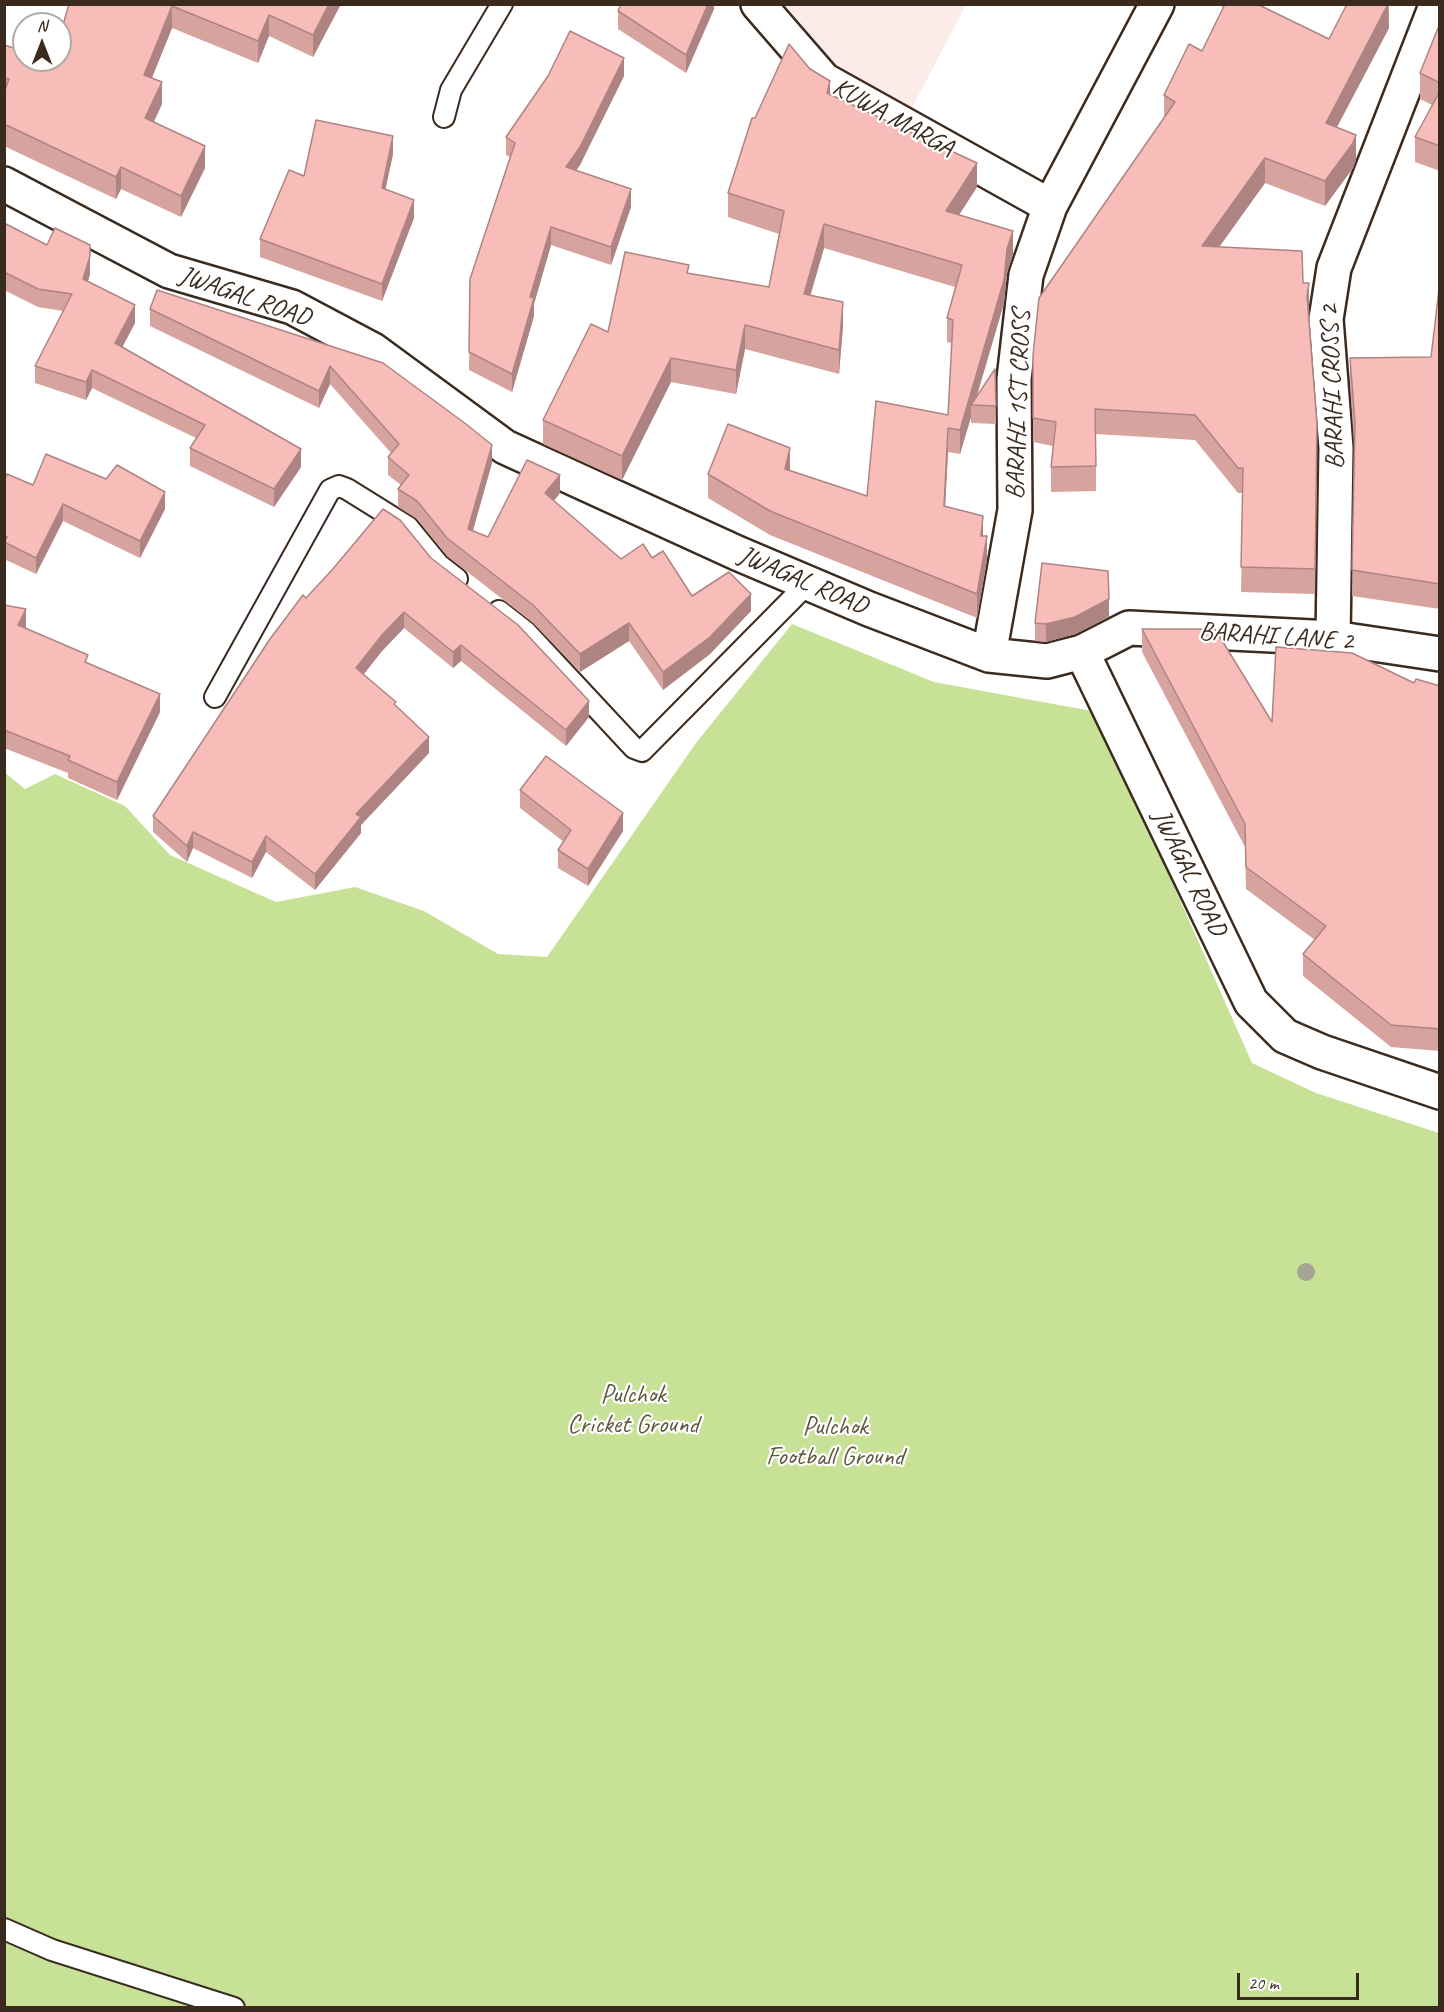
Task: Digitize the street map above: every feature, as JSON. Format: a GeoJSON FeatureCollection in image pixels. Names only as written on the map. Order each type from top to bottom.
{"type":"FeatureCollection","features":[{"type":"Feature","properties":{"kind":"street","name":"KUWA MARGA"},"geometry":{"type":"LineString","coordinates":[[758,4],[824,80],[1050,206]]}},
{"type":"Feature","properties":{"kind":"street","name":"BARAHI 1ST CROSS"},"geometry":{"type":"LineString","coordinates":[[989,655],[1015,510],[1014,380],[1026,275],[1050,206],[1157,4]]}},
{"type":"Feature","properties":{"kind":"street","name":"BARAHI CROSS 2"},"geometry":{"type":"LineString","coordinates":[[1333,638],[1336,448],[1326,319],[1334,268],[1432,10]]}},
{"type":"Feature","properties":{"kind":"street","name":"JWAGAL ROAD"},"geometry":{"type":"LineString","coordinates":[[4,184],[169,270],[292,308],[373,350],[506,447],[737,553],[810,582],[869,609],[989,655],[1047,661],[1082,652],[1251,1002],[1285,1036],[1322,1053],[1440,1092]]}},
{"type":"Feature","properties":{"kind":"street","name":"BARAHI LANE 2"},"geometry":{"type":"LineString","coordinates":[[1082,652],[1129,628],[1333,638],[1440,654]]}},
{"type":"Feature","properties":{"kind":"lane"},"geometry":{"type":"LineString","coordinates":[[444,117],[451,90],[501,4]]}},
{"type":"Feature","properties":{"kind":"lane"},"geometry":{"type":"LineString","coordinates":[[215,698],[330,490],[339,486],[408,527],[439,565],[526,632],[633,748],[642,751],[810,582]]}},
{"type":"Feature","properties":{"kind":"lane"},"geometry":{"type":"LineString","coordinates":[[4,1929],[52,1950],[234,2007]]}},
{"type":"Feature","properties":{"kind":"shaded area"},"geometry":{"type":"Polygon","coordinates":[[[770,5],[966,5],[911,110],[796,47],[770,5]]]}},
{"type":"Feature","properties":{"kind":"green space","name":"Pulchok Football Ground"},"geometry":{"type":"Polygon","coordinates":[[[792,624],[934,682],[1097,712],[1252,1063],[1316,1093],[1439,1133],[1439,2007],[5,2007],[4,772],[25,789],[55,774],[125,806],[170,855],[276,902],[355,887],[424,911],[498,954],[547,957],[696,743],[792,624]]]}},
{"type":"Feature","properties":{"kind":"building"},"geometry":{"type":"Polygon","coordinates":[[[69,4],[329,4],[313,35],[269,15],[258,41],[172,6],[144,75],[162,82],[145,118],[205,146],[181,196],[121,167],[116,177],[4,124],[4,93],[9,79],[4,78],[4,45],[12,47],[12,72],[72,72],[72,12],[67,12],[69,4]]]}},
{"type":"Feature","properties":{"kind":"building"},"geometry":{"type":"Polygon","coordinates":[[[621,4],[708,4],[686,55],[618,11],[621,4]]]}},
{"type":"Feature","properties":{"kind":"building"},"geometry":{"type":"Polygon","coordinates":[[[1225,4],[1257,4],[1329,39],[1347,4],[1388,4],[1326,123],[1356,135],[1353,143],[1325,181],[1265,158],[1202,246],[1302,251],[1303,283],[1309,283],[1307,296],[1317,424],[1315,569],[1241,567],[1243,468],[1238,468],[1195,415],[1095,409],[1096,466],[1051,467],[1056,422],[1033,418],[1033,355],[1039,298],[1175,102],[1164,95],[1189,44],[1202,51],[1225,4]]]}},
{"type":"Feature","properties":{"kind":"building"},"geometry":{"type":"Polygon","coordinates":[[[1438,28],[1440,29],[1440,83],[1420,73],[1438,28]]]}},
{"type":"Feature","properties":{"kind":"building"},"geometry":{"type":"Polygon","coordinates":[[[570,31],[624,58],[580,147],[566,167],[631,189],[611,247],[551,227],[530,297],[534,298],[512,374],[469,352],[470,279],[515,143],[506,137],[548,76],[570,31]]]}},
{"type":"Feature","properties":{"kind":"building"},"geometry":{"type":"Polygon","coordinates":[[[789,44],[810,69],[830,81],[827,93],[977,163],[946,211],[1013,231],[1007,249],[1004,280],[960,430],[948,428],[944,506],[983,516],[981,536],[987,536],[977,594],[770,511],[708,474],[728,424],[790,448],[785,469],[867,496],[876,401],[948,415],[953,320],[947,318],[962,265],[824,224],[804,294],[843,302],[839,350],[745,325],[736,370],[671,358],[622,456],[543,420],[591,324],[608,332],[625,252],[689,265],[687,273],[769,287],[784,211],[728,193],[752,118],[755,118],[789,44]]]}},
{"type":"Feature","properties":{"kind":"building"},"geometry":{"type":"Polygon","coordinates":[[[1440,91],[1440,146],[1415,137],[1440,91]]]}},
{"type":"Feature","properties":{"kind":"building"},"geometry":{"type":"Polygon","coordinates":[[[316,120],[393,136],[382,188],[414,200],[382,284],[260,239],[289,170],[304,176],[316,120]]]}},
{"type":"Feature","properties":{"kind":"building"},"geometry":{"type":"Polygon","coordinates":[[[4,223],[47,245],[55,228],[90,245],[90,256],[83,279],[135,305],[115,343],[301,449],[274,489],[190,448],[205,425],[92,370],[86,382],[35,366],[72,294],[38,289],[4,272],[4,223]]]}},
{"type":"Feature","properties":{"kind":"building"},"geometry":{"type":"Polygon","coordinates":[[[1440,281],[1440,584],[1352,570],[1355,423],[1350,358],[1431,357],[1440,281]]]}},
{"type":"Feature","properties":{"kind":"building"},"geometry":{"type":"Polygon","coordinates":[[[157,290],[383,363],[466,424],[492,445],[468,529],[488,537],[527,460],[560,475],[545,493],[621,559],[643,544],[652,558],[663,551],[692,596],[729,572],[751,594],[710,637],[663,672],[629,623],[580,654],[533,605],[447,538],[417,501],[398,489],[409,475],[388,457],[399,444],[330,366],[319,391],[150,309],[157,290]]]}},
{"type":"Feature","properties":{"kind":"building"},"geometry":{"type":"Polygon","coordinates":[[[995,369],[996,406],[971,405],[995,369]]]}},
{"type":"Feature","properties":{"kind":"building"},"geometry":{"type":"Polygon","coordinates":[[[46,454],[106,479],[117,465],[165,492],[140,541],[63,504],[36,558],[4,542],[7,537],[4,536],[4,481],[7,474],[33,485],[46,454]]]}},
{"type":"Feature","properties":{"kind":"building"},"geometry":{"type":"Polygon","coordinates":[[[383,509],[400,520],[431,558],[518,625],[589,701],[566,730],[461,645],[453,652],[404,612],[356,668],[396,702],[394,704],[429,737],[356,814],[361,817],[315,874],[266,836],[252,862],[193,832],[187,846],[153,816],[270,639],[303,595],[306,598],[383,509]]]}},
{"type":"Feature","properties":{"kind":"building"},"geometry":{"type":"Polygon","coordinates":[[[1042,563],[1108,571],[1109,599],[1075,617],[1046,624],[1035,623],[1042,563]]]}},
{"type":"Feature","properties":{"kind":"building"},"geometry":{"type":"Polygon","coordinates":[[[4,605],[26,609],[18,625],[88,655],[85,662],[160,694],[117,782],[68,760],[70,756],[4,730],[4,605]]]}},
{"type":"Feature","properties":{"kind":"building"},"geometry":{"type":"Polygon","coordinates":[[[1142,629],[1215,629],[1272,722],[1276,647],[1352,653],[1414,683],[1416,679],[1440,686],[1440,1029],[1391,1025],[1303,954],[1326,926],[1246,867],[1245,824],[1142,629]]]}},
{"type":"Feature","properties":{"kind":"building"},"geometry":{"type":"Polygon","coordinates":[[[546,756],[623,813],[588,869],[558,850],[571,830],[520,790],[546,756]]]}},
{"type":"Feature","properties":{"kind":"park label","name":"Pulchok Cricket Ground"},"geometry":{"type":"Point","coordinates":[633,1410]}}]}
